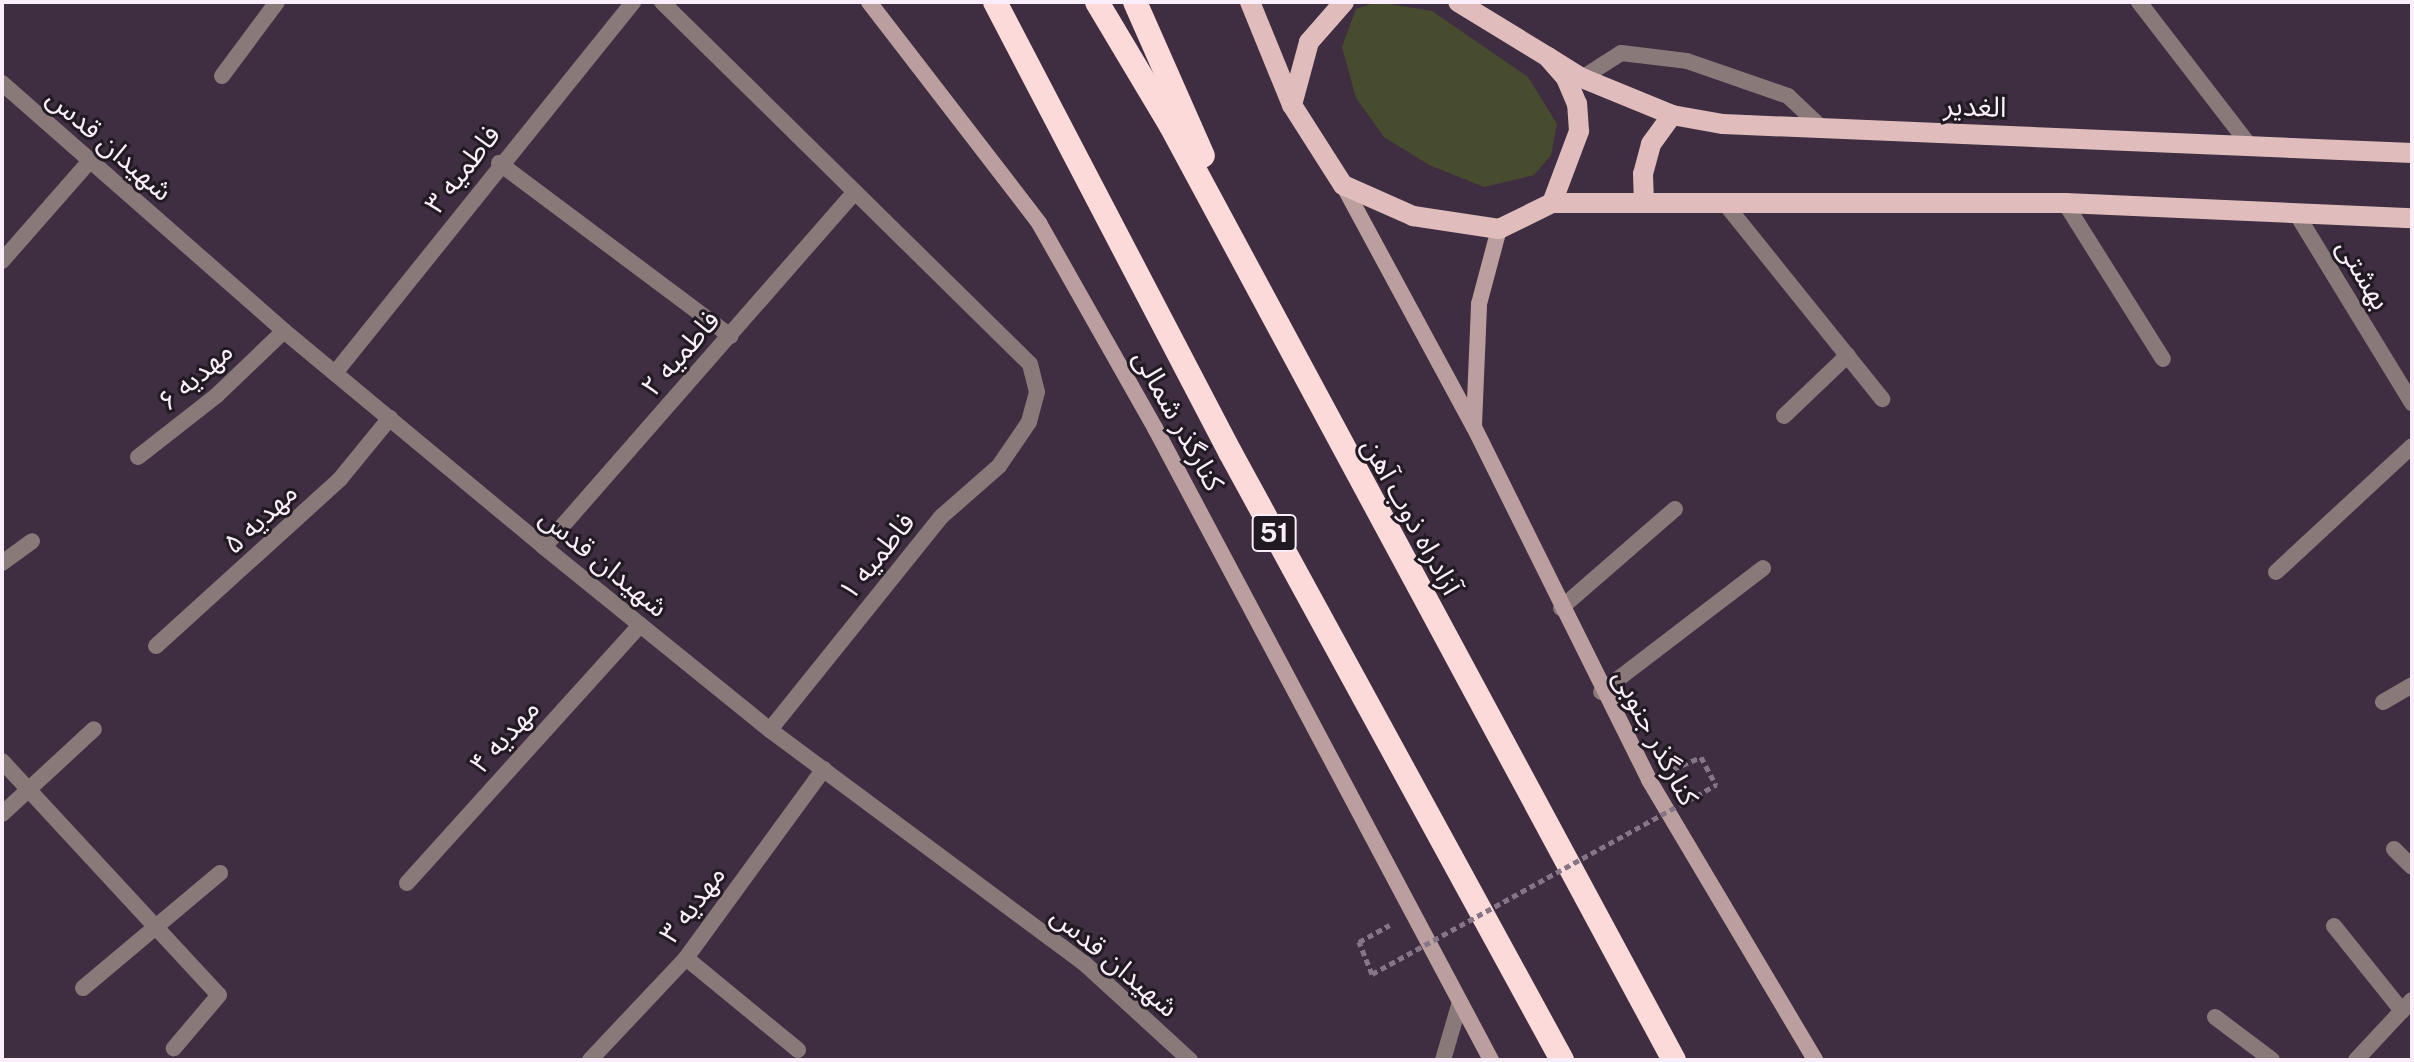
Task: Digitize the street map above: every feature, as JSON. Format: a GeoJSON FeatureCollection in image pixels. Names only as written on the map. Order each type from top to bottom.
{"type":"FeatureCollection","features":[{"type":"Feature","properties":{"kind":"highway","name":"51"},"geometry":{"type":"LineString","coordinates":[[995,2],[1230,452],[1562,1060]]}},
{"type":"Feature","properties":{"kind":"highway","name":"آزادراه ذوب آهن"},"geometry":{"type":"LineString","coordinates":[[1097,2],[1171,126],[1293,359],[1674,1060]]}},
{"type":"Feature","properties":{"kind":"highway"},"geometry":{"type":"LineString","coordinates":[[1135,2],[1293,359]]}},
{"type":"Feature","properties":{"kind":"main road","name":"کنارگذر شمالی"},"geometry":{"type":"LineString","coordinates":[[869,2],[1039,223],[1491,1060]]}},
{"type":"Feature","properties":{"kind":"main road"},"geometry":{"type":"LineString","coordinates":[[1250,2],[1292,105],[1343,185],[1413,216],[1499,229],[1552,203],[1727,206],[2065,203],[2412,218]]}},
{"type":"Feature","properties":{"kind":"main road"},"geometry":{"type":"LineString","coordinates":[[1292,105],[1309,42],[1344,2]]}},
{"type":"Feature","properties":{"kind":"main road","name":"الغدیر"},"geometry":{"type":"LineString","coordinates":[[1458,2],[1582,78],[1672,115],[1723,124],[2412,153]]}},
{"type":"Feature","properties":{"kind":"main road"},"geometry":{"type":"LineString","coordinates":[[1548,57],[1566,78],[1577,104],[1579,131],[1552,203]]}},
{"type":"Feature","properties":{"kind":"main road"},"geometry":{"type":"LineString","coordinates":[[1644,203],[1643,174],[1651,144],[1672,115]]}},
{"type":"Feature","properties":{"kind":"main road","name":"کنارگذر جنوبی"},"geometry":{"type":"LineString","coordinates":[[1343,185],[1474,427],[1601,692],[1699,868],[1815,1060]]}},
{"type":"Feature","properties":{"kind":"main road"},"geometry":{"type":"LineString","coordinates":[[1474,427],[1479,304],[1499,229]]}},
{"type":"Feature","properties":{"kind":"street"},"geometry":{"type":"LineString","coordinates":[[222,76],[277,2]]}},
{"type":"Feature","properties":{"kind":"street","name":"فاطمیه ۳"},"geometry":{"type":"LineString","coordinates":[[335,373],[499,163],[633,2]]}},
{"type":"Feature","properties":{"kind":"street"},"geometry":{"type":"LineString","coordinates":[[662,2],[855,192]]}},
{"type":"Feature","properties":{"kind":"street"},"geometry":{"type":"LineString","coordinates":[[2139,2],[2250,146]]}},
{"type":"Feature","properties":{"kind":"street"},"geometry":{"type":"LineString","coordinates":[[1582,78],[1621,53],[1687,61],[1788,96],[1822,128]]}},
{"type":"Feature","properties":{"kind":"street","name":"شهیدان قدس"},"geometry":{"type":"LineString","coordinates":[[2,83],[284,331],[544,547],[770,730],[1084,963],[1190,1060]]}},
{"type":"Feature","properties":{"kind":"street"},"geometry":{"type":"LineString","coordinates":[[2,261],[90,161]]}},
{"type":"Feature","properties":{"kind":"street"},"geometry":{"type":"LineString","coordinates":[[499,163],[730,336]]}},
{"type":"Feature","properties":{"kind":"street","name":"فاطمیه ۲"},"geometry":{"type":"LineString","coordinates":[[544,547],[855,192]]}},
{"type":"Feature","properties":{"kind":"street","name":"فاطمیه ۱"},"geometry":{"type":"LineString","coordinates":[[770,730],[941,517],[999,466],[1029,422],[1037,392],[1030,364],[855,192]]}},
{"type":"Feature","properties":{"kind":"street"},"geometry":{"type":"LineString","coordinates":[[2065,203],[2163,359]]}},
{"type":"Feature","properties":{"kind":"street"},"geometry":{"type":"LineString","coordinates":[[1727,206],[1882,399]]}},
{"type":"Feature","properties":{"kind":"street","name":"بهشتی"},"geometry":{"type":"LineString","coordinates":[[2296,213],[2412,403]]}},
{"type":"Feature","properties":{"kind":"street","name":"مهدیه ۶"},"geometry":{"type":"LineString","coordinates":[[138,457],[216,396],[284,331]]}},
{"type":"Feature","properties":{"kind":"street"},"geometry":{"type":"LineString","coordinates":[[1784,416],[1848,355]]}},
{"type":"Feature","properties":{"kind":"street","name":"مهدیه ۵"},"geometry":{"type":"LineString","coordinates":[[156,646],[340,479],[390,418]]}},
{"type":"Feature","properties":{"kind":"street"},"geometry":{"type":"LineString","coordinates":[[2276,572],[2412,446]]}},
{"type":"Feature","properties":{"kind":"street"},"geometry":{"type":"LineString","coordinates":[[1561,608],[1675,509]]}},
{"type":"Feature","properties":{"kind":"street"},"geometry":{"type":"LineString","coordinates":[[2,563],[32,541]]}},
{"type":"Feature","properties":{"kind":"street"},"geometry":{"type":"LineString","coordinates":[[1601,692],[1763,568]]}},
{"type":"Feature","properties":{"kind":"street","name":"مهدیه ۴"},"geometry":{"type":"LineString","coordinates":[[407,883],[640,625]]}},
{"type":"Feature","properties":{"kind":"street"},"geometry":{"type":"LineString","coordinates":[[2383,702],[2412,685]]}},
{"type":"Feature","properties":{"kind":"street"},"geometry":{"type":"LineString","coordinates":[[2,814],[94,729]]}},
{"type":"Feature","properties":{"kind":"street"},"geometry":{"type":"LineString","coordinates":[[2,761],[219,995],[174,1048]]}},
{"type":"Feature","properties":{"kind":"street","name":"مهدیه ۳"},"geometry":{"type":"LineString","coordinates":[[590,1060],[686,958],[824,769]]}},
{"type":"Feature","properties":{"kind":"street"},"geometry":{"type":"LineString","coordinates":[[2394,849],[2412,867]]}},
{"type":"Feature","properties":{"kind":"street"},"geometry":{"type":"LineString","coordinates":[[83,988],[220,873]]}},
{"type":"Feature","properties":{"kind":"street"},"geometry":{"type":"LineString","coordinates":[[2334,926],[2407,1005],[2356,1060]]}},
{"type":"Feature","properties":{"kind":"street"},"geometry":{"type":"LineString","coordinates":[[686,958],[798,1050]]}},
{"type":"Feature","properties":{"kind":"street"},"geometry":{"type":"LineString","coordinates":[[1443,1060],[1460,1002]]}},
{"type":"Feature","properties":{"kind":"street"},"geometry":{"type":"LineString","coordinates":[[2215,1017],[2272,1060]]}},
{"type":"Feature","properties":{"kind":"path"},"geometry":{"type":"LineString","coordinates":[[1414,913],[1359,942],[1372,974],[1716,785],[1701,757]]}},
{"type":"Feature","properties":{"kind":"green space"},"geometry":{"type":"Polygon","coordinates":[[[1377,2],[1432,11],[1528,77],[1557,124],[1551,155],[1534,175],[1484,187],[1429,165],[1384,137],[1356,98],[1342,47],[1356,9],[1377,2]]]}}]}
